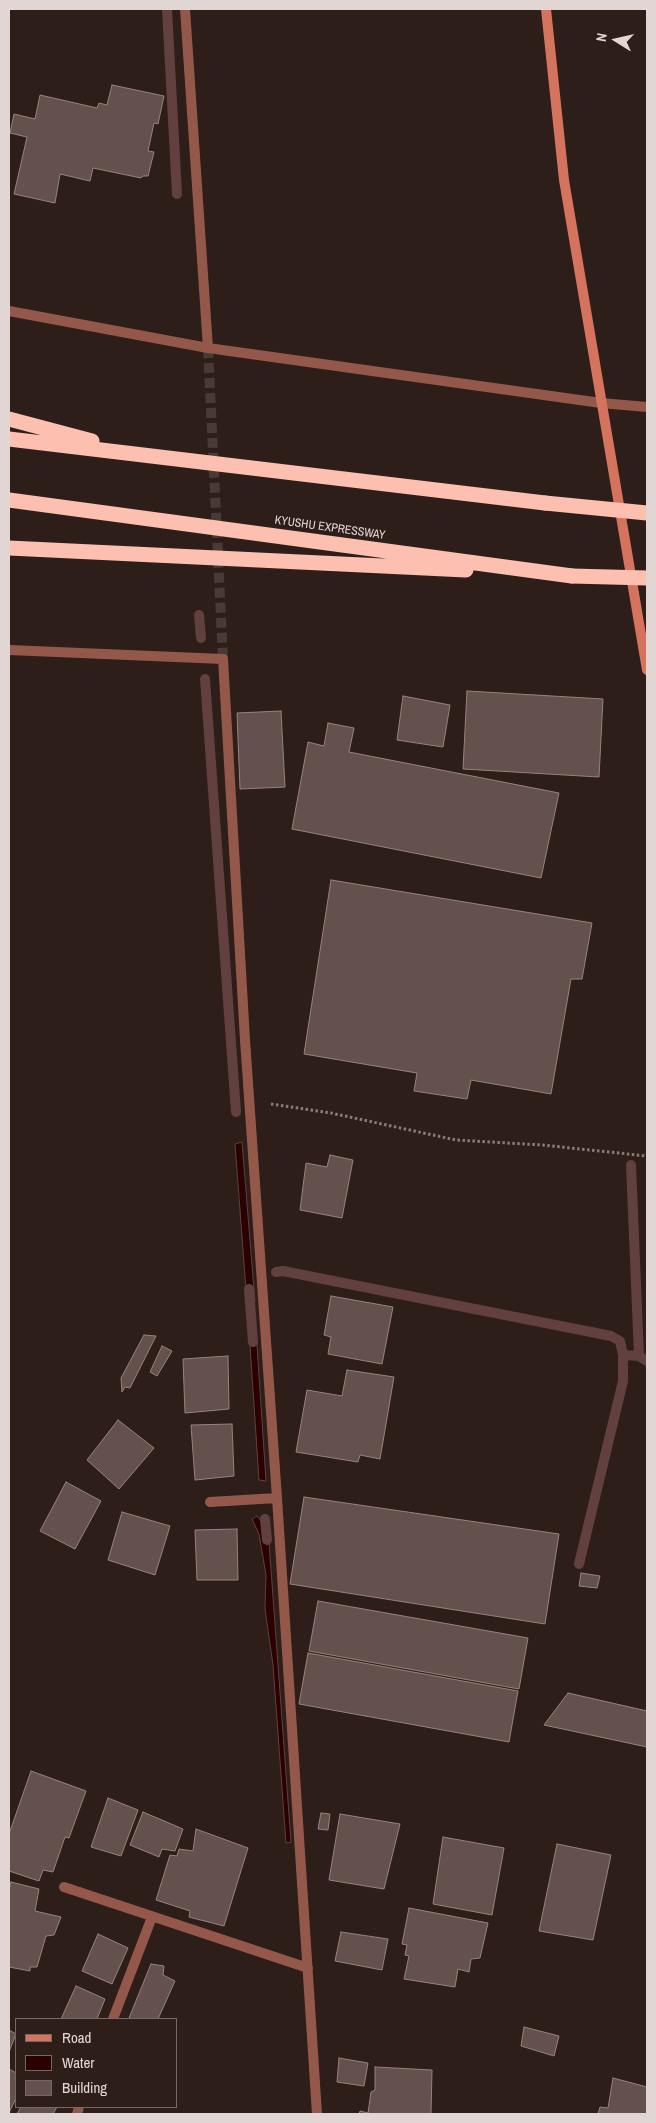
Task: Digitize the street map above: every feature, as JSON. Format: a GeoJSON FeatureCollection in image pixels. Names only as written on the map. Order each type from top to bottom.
{"type":"FeatureCollection","features":[{"type":"Feature","properties":{"kind":"highway"},"geometry":{"type":"LineString","coordinates":[[9,419],[144,455]]}},
{"type":"Feature","properties":{"kind":"highway"},"geometry":{"type":"LineString","coordinates":[[9,439],[545,503],[647,513]]}},
{"type":"Feature","properties":{"kind":"highway","name":"KYUSHU EXPRESSWAY"},"geometry":{"type":"LineString","coordinates":[[9,500],[572,576],[647,578]]}},
{"type":"Feature","properties":{"kind":"highway"},"geometry":{"type":"LineString","coordinates":[[9,548],[572,576]]}},
{"type":"Feature","properties":{"kind":"street"},"geometry":{"type":"LineString","coordinates":[[185,9],[208,348]]}},
{"type":"Feature","properties":{"kind":"street"},"geometry":{"type":"LineString","coordinates":[[546,9],[564,180],[647,670]]}},
{"type":"Feature","properties":{"kind":"street"},"geometry":{"type":"LineString","coordinates":[[9,311],[208,348],[601,402],[647,406]]}},
{"type":"Feature","properties":{"kind":"street"},"geometry":{"type":"LineString","coordinates":[[9,650],[223,660],[244,1030],[251,1100],[317,2114]]}},
{"type":"Feature","properties":{"kind":"street"},"geometry":{"type":"LineString","coordinates":[[210,1502],[277,1498]]}},
{"type":"Feature","properties":{"kind":"street"},"geometry":{"type":"LineString","coordinates":[[64,1887],[308,1968]]}},
{"type":"Feature","properties":{"kind":"street"},"geometry":{"type":"LineString","coordinates":[[113,2018],[152,1917]]}},
{"type":"Feature","properties":{"kind":"path"},"geometry":{"type":"LineString","coordinates":[[251,1100],[331,1113],[456,1140],[542,1145],[647,1156]]}},
{"type":"Feature","properties":{"kind":"water"},"geometry":{"type":"Polygon","coordinates":[[[242,1142],[255,1302],[247,1303],[235,1144],[242,1142]]]}},
{"type":"Feature","properties":{"kind":"water"},"geometry":{"type":"Polygon","coordinates":[[[249,1330],[256,1330],[266,1481],[259,1480],[249,1330]]]}},
{"type":"Feature","properties":{"kind":"water"},"geometry":{"type":"Polygon","coordinates":[[[257,1516],[268,1529],[291,1842],[286,1843],[273,1665],[265,1609],[266,1575],[259,1534],[252,1519],[257,1516]]]}},
{"type":"Feature","properties":{"kind":"building"},"geometry":{"type":"Polygon","coordinates":[[[112,85],[164,96],[158,124],[154,123],[148,151],[154,152],[148,176],[141,178],[93,168],[90,181],[60,174],[55,203],[14,194],[27,137],[10,133],[14,114],[35,119],[40,95],[97,108],[99,103],[107,105],[112,85]]]}},
{"type":"Feature","properties":{"kind":"building"},"geometry":{"type":"Polygon","coordinates":[[[467,691],[603,699],[599,777],[463,769],[467,691]]]}},
{"type":"Feature","properties":{"kind":"building"},"geometry":{"type":"Polygon","coordinates":[[[403,696],[450,705],[443,747],[397,740],[403,696]]]}},
{"type":"Feature","properties":{"kind":"building"},"geometry":{"type":"Polygon","coordinates":[[[281,711],[285,787],[240,789],[237,713],[281,711]]]}},
{"type":"Feature","properties":{"kind":"building"},"geometry":{"type":"Polygon","coordinates":[[[328,723],[354,728],[349,752],[559,793],[541,878],[292,829],[308,742],[324,746],[328,723]]]}},
{"type":"Feature","properties":{"kind":"building"},"geometry":{"type":"Polygon","coordinates":[[[331,880],[592,923],[582,979],[571,979],[551,1094],[471,1080],[467,1099],[414,1091],[417,1073],[304,1054],[331,880]]]}},
{"type":"Feature","properties":{"kind":"building"},"geometry":{"type":"Polygon","coordinates":[[[330,1155],[353,1160],[342,1218],[300,1210],[306,1163],[327,1167],[330,1155]]]}},
{"type":"Feature","properties":{"kind":"building"},"geometry":{"type":"Polygon","coordinates":[[[331,1296],[393,1307],[382,1364],[328,1354],[331,1337],[324,1335],[331,1296]]]}},
{"type":"Feature","properties":{"kind":"building"},"geometry":{"type":"Polygon","coordinates":[[[144,1335],[156,1336],[130,1388],[125,1387],[122,1392],[121,1378],[144,1335]]]}},
{"type":"Feature","properties":{"kind":"building"},"geometry":{"type":"Polygon","coordinates":[[[162,1346],[172,1351],[157,1376],[150,1372],[162,1346]]]}},
{"type":"Feature","properties":{"kind":"building"},"geometry":{"type":"Polygon","coordinates":[[[228,1356],[229,1409],[185,1413],[183,1359],[228,1356]]]}},
{"type":"Feature","properties":{"kind":"building"},"geometry":{"type":"Polygon","coordinates":[[[347,1370],[394,1377],[380,1459],[360,1455],[358,1462],[296,1452],[307,1390],[342,1396],[347,1370]]]}},
{"type":"Feature","properties":{"kind":"building"},"geometry":{"type":"Polygon","coordinates":[[[118,1420],[154,1448],[119,1489],[87,1460],[118,1420]]]}},
{"type":"Feature","properties":{"kind":"building"},"geometry":{"type":"Polygon","coordinates":[[[232,1424],[234,1476],[195,1480],[191,1425],[232,1424]]]}},
{"type":"Feature","properties":{"kind":"building"},"geometry":{"type":"Polygon","coordinates":[[[66,1482],[101,1501],[75,1549],[40,1531],[66,1482]]]}},
{"type":"Feature","properties":{"kind":"building"},"geometry":{"type":"Polygon","coordinates":[[[304,1497],[559,1534],[545,1624],[290,1584],[304,1497]]]}},
{"type":"Feature","properties":{"kind":"building"},"geometry":{"type":"Polygon","coordinates":[[[122,1512],[170,1526],[155,1575],[108,1560],[122,1512]]]}},
{"type":"Feature","properties":{"kind":"building"},"geometry":{"type":"Polygon","coordinates":[[[237,1529],[238,1580],[197,1580],[195,1530],[237,1529]]]}},
{"type":"Feature","properties":{"kind":"building"},"geometry":{"type":"Polygon","coordinates":[[[581,1573],[600,1576],[597,1588],[579,1586],[581,1573]]]}},
{"type":"Feature","properties":{"kind":"building"},"geometry":{"type":"Polygon","coordinates":[[[318,1601],[528,1638],[519,1689],[309,1651],[318,1601]]]}},
{"type":"Feature","properties":{"kind":"building"},"geometry":{"type":"Polygon","coordinates":[[[308,1653],[518,1691],[509,1742],[299,1704],[308,1653]]]}},
{"type":"Feature","properties":{"kind":"building"},"geometry":{"type":"Polygon","coordinates":[[[568,1693],[647,1711],[647,1747],[544,1725],[568,1693]]]}},
{"type":"Feature","properties":{"kind":"building"},"geometry":{"type":"Polygon","coordinates":[[[31,1771],[86,1791],[69,1838],[65,1837],[53,1872],[43,1870],[39,1881],[9,1871],[9,1834],[31,1771]]]}},
{"type":"Feature","properties":{"kind":"building"},"geometry":{"type":"Polygon","coordinates":[[[108,1798],[138,1810],[121,1856],[91,1847],[108,1798]]]}},
{"type":"Feature","properties":{"kind":"building"},"geometry":{"type":"Polygon","coordinates":[[[143,1812],[183,1829],[175,1851],[162,1849],[159,1857],[130,1845],[143,1812]]]}},
{"type":"Feature","properties":{"kind":"building"},"geometry":{"type":"Polygon","coordinates":[[[321,1813],[330,1814],[328,1830],[318,1829],[321,1813]]]}},
{"type":"Feature","properties":{"kind":"building"},"geometry":{"type":"Polygon","coordinates":[[[340,1814],[400,1824],[384,1889],[329,1880],[340,1814]]]}},
{"type":"Feature","properties":{"kind":"building"},"geometry":{"type":"Polygon","coordinates":[[[196,1829],[248,1848],[224,1926],[189,1917],[190,1911],[156,1900],[170,1855],[177,1856],[179,1849],[193,1851],[196,1829]]]}},
{"type":"Feature","properties":{"kind":"building"},"geometry":{"type":"Polygon","coordinates":[[[443,1837],[504,1848],[492,1915],[433,1904],[443,1837]]]}},
{"type":"Feature","properties":{"kind":"building"},"geometry":{"type":"Polygon","coordinates":[[[557,1844],[611,1855],[593,1940],[539,1931],[557,1844]]]}},
{"type":"Feature","properties":{"kind":"building"},"geometry":{"type":"Polygon","coordinates":[[[11,1882],[39,1889],[35,1911],[61,1917],[54,1935],[46,1936],[37,1967],[30,1967],[30,1971],[9,1967],[9,1890],[11,1882]]]}},
{"type":"Feature","properties":{"kind":"building"},"geometry":{"type":"Polygon","coordinates":[[[409,1908],[488,1923],[480,1958],[471,1959],[469,1972],[458,1969],[455,1987],[404,1979],[409,1956],[405,1955],[407,1945],[402,1944],[409,1908]]]}},
{"type":"Feature","properties":{"kind":"building"},"geometry":{"type":"Polygon","coordinates":[[[341,1932],[388,1939],[382,1970],[335,1961],[341,1932]]]}},
{"type":"Feature","properties":{"kind":"building"},"geometry":{"type":"Polygon","coordinates":[[[98,1934],[128,1948],[112,1984],[82,1971],[98,1934]]]}},
{"type":"Feature","properties":{"kind":"building"},"geometry":{"type":"Polygon","coordinates":[[[151,1964],[164,1966],[163,1975],[175,1981],[158,2018],[129,2018],[151,1964]]]}},
{"type":"Feature","properties":{"kind":"building"},"geometry":{"type":"Polygon","coordinates":[[[76,1986],[105,1999],[97,2018],[61,2018],[76,1986]]]}},
{"type":"Feature","properties":{"kind":"building"},"geometry":{"type":"Polygon","coordinates":[[[524,2027],[559,2036],[554,2056],[521,2046],[524,2027]]]}},
{"type":"Feature","properties":{"kind":"building"},"geometry":{"type":"Polygon","coordinates":[[[9,2030],[15,2033],[15,2037],[9,2052],[9,2030]]]}},
{"type":"Feature","properties":{"kind":"building"},"geometry":{"type":"Polygon","coordinates":[[[339,2058],[368,2063],[364,2086],[337,2082],[339,2058]]]}},
{"type":"Feature","properties":{"kind":"building"},"geometry":{"type":"Polygon","coordinates":[[[375,2067],[432,2070],[431,2114],[359,2114],[360,2111],[368,2113],[371,2092],[375,2090],[375,2067]]]}},
{"type":"Feature","properties":{"kind":"building"},"geometry":{"type":"Polygon","coordinates":[[[9,2069],[15,2072],[15,2100],[9,2113],[9,2069]]]}},
{"type":"Feature","properties":{"kind":"building"},"geometry":{"type":"Polygon","coordinates":[[[613,2078],[647,2087],[647,2114],[598,2114],[600,2107],[608,2108],[613,2078]]]}},
{"type":"Feature","properties":{"kind":"building"},"geometry":{"type":"Polygon","coordinates":[[[20,2108],[56,2108],[53,2114],[17,2114],[20,2108]]]}},
{"type":"Feature","properties":{"kind":"waterway"},"geometry":{"type":"LineString","coordinates":[[167,9],[177,194]]}},
{"type":"Feature","properties":{"kind":"waterway"},"geometry":{"type":"LineString","coordinates":[[199,615],[201,638]]}},
{"type":"Feature","properties":{"kind":"waterway"},"geometry":{"type":"LineString","coordinates":[[205,679],[236,1112]]}},
{"type":"Feature","properties":{"kind":"waterway"},"geometry":{"type":"LineString","coordinates":[[631,1165],[639,1356]]}},
{"type":"Feature","properties":{"kind":"waterway"},"geometry":{"type":"LineString","coordinates":[[276,1272],[283,1271],[611,1336],[620,1341],[623,1355],[623,1381],[579,1564]]}},
{"type":"Feature","properties":{"kind":"waterway"},"geometry":{"type":"LineString","coordinates":[[249,1289],[253,1342]]}},
{"type":"Feature","properties":{"kind":"waterway"},"geometry":{"type":"LineString","coordinates":[[623,1355],[639,1356],[647,1361]]}},
{"type":"Feature","properties":{"kind":"waterway"},"geometry":{"type":"LineString","coordinates":[[265,1519],[267,1540]]}},
{"type":"Feature","properties":{"kind":"tunnel"},"geometry":{"type":"LineString","coordinates":[[208,348],[223,659]]}}]}
